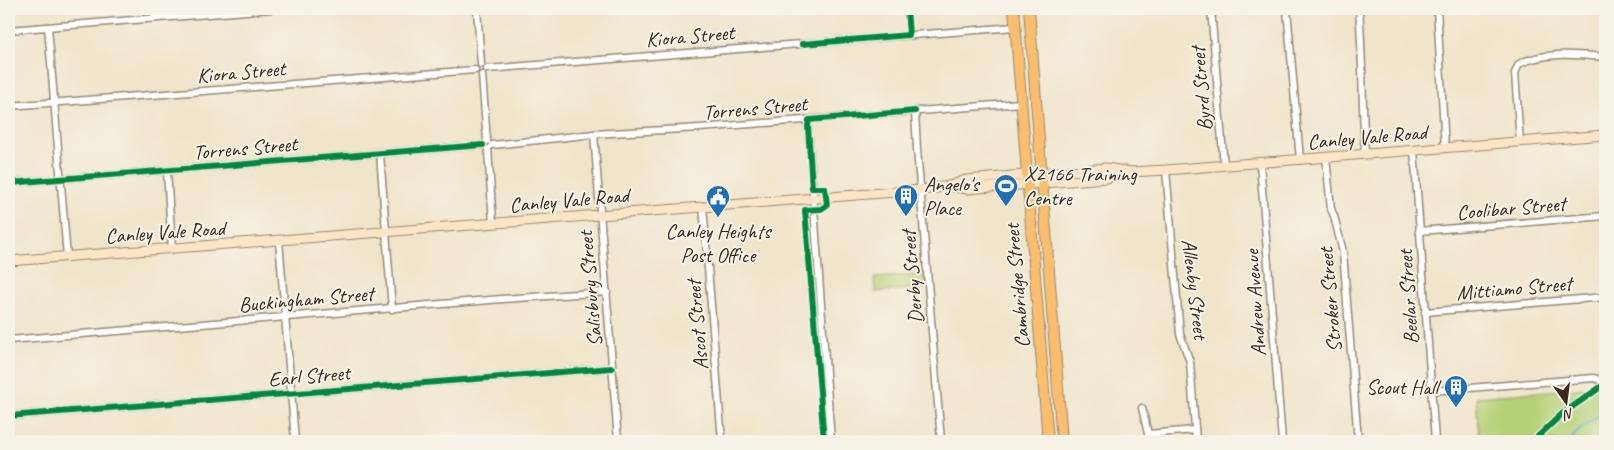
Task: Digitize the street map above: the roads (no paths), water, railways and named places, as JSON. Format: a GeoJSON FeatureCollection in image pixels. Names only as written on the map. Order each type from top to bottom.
{"type":"FeatureCollection","features":[{"type":"Feature","properties":{"kind":"highway","name":"Cambridge Street"},"geometry":{"type":"LineString","coordinates":[[1014,9],[1048,441]]}},
{"type":"Feature","properties":{"kind":"highway","name":"Cambridge Street"},"geometry":{"type":"LineString","coordinates":[[1029,9],[1062,441]]}},
{"type":"Feature","properties":{"kind":"main road","name":"Canley Vale Road"},"geometry":{"type":"LineString","coordinates":[[9,261],[921,190],[950,186],[967,189],[1027,179],[1106,178],[1131,172],[1605,135]]}},
{"type":"Feature","properties":{"kind":"street"},"geometry":{"type":"LineString","coordinates":[[9,30],[270,9]]}},
{"type":"Feature","properties":{"kind":"street"},"geometry":{"type":"LineString","coordinates":[[476,9],[481,64],[485,65],[493,223]]}},
{"type":"Feature","properties":{"kind":"street","name":"Byrd Street"},"geometry":{"type":"LineString","coordinates":[[1211,9],[1224,166]]}},
{"type":"Feature","properties":{"kind":"street"},"geometry":{"type":"LineString","coordinates":[[1288,9],[1300,160]]}},
{"type":"Feature","properties":{"kind":"street"},"geometry":{"type":"LineString","coordinates":[[1359,9],[1366,154]]}},
{"type":"Feature","properties":{"kind":"street"},"geometry":{"type":"LineString","coordinates":[[1438,9],[1445,148]]}},
{"type":"Feature","properties":{"kind":"street"},"geometry":{"type":"LineString","coordinates":[[48,27],[67,257]]}},
{"type":"Feature","properties":{"kind":"street","name":"Kiora Street"},"geometry":{"type":"LineString","coordinates":[[484,72],[1015,27]]}},
{"type":"Feature","properties":{"kind":"street"},"geometry":{"type":"LineString","coordinates":[[1520,142],[1515,73],[1519,64],[1526,60],[1550,57],[1605,57]]}},
{"type":"Feature","properties":{"kind":"street"},"geometry":{"type":"LineString","coordinates":[[481,64],[477,65],[475,70],[478,74],[484,72]]}},
{"type":"Feature","properties":{"kind":"street","name":"Kiora Street"},"geometry":{"type":"LineString","coordinates":[[9,106],[475,70]]}},
{"type":"Feature","properties":{"kind":"street","name":"Torrens Street"},"geometry":{"type":"LineString","coordinates":[[9,183],[488,145],[594,134],[700,128],[1021,103]]}},
{"type":"Feature","properties":{"kind":"street","name":"Derby Street"},"geometry":{"type":"LineString","coordinates":[[915,111],[942,441]]}},
{"type":"Feature","properties":{"kind":"street"},"geometry":{"type":"LineString","coordinates":[[809,120],[831,441]]}},
{"type":"Feature","properties":{"kind":"street","name":"Salisbury Street"},"geometry":{"type":"LineString","coordinates":[[594,134],[618,441]]}},
{"type":"Feature","properties":{"kind":"street","name":"Beelar Street"},"geometry":{"type":"LineString","coordinates":[[1414,150],[1435,441]]}},
{"type":"Feature","properties":{"kind":"street"},"geometry":{"type":"LineString","coordinates":[[380,154],[392,309]]}},
{"type":"Feature","properties":{"kind":"street","name":"Stroker Street"},"geometry":{"type":"LineString","coordinates":[[1326,157],[1331,209],[1343,252],[1358,441]]}},
{"type":"Feature","properties":{"kind":"street","name":"Andrew Avenue"},"geometry":{"type":"LineString","coordinates":[[1260,163],[1282,441]]}},
{"type":"Feature","properties":{"kind":"street","name":"Allenby Street"},"geometry":{"type":"LineString","coordinates":[[1166,170],[1180,334],[1190,362],[1196,441]]}},
{"type":"Feature","properties":{"kind":"street"},"geometry":{"type":"LineString","coordinates":[[167,171],[172,249]]}},
{"type":"Feature","properties":{"kind":"street","name":"Ascot Street"},"geometry":{"type":"LineString","coordinates":[[703,206],[722,441]]}},
{"type":"Feature","properties":{"kind":"street","name":"Coolibar Street"},"geometry":{"type":"LineString","coordinates":[[1419,231],[1605,216]]}},
{"type":"Feature","properties":{"kind":"street"},"geometry":{"type":"LineString","coordinates":[[279,240],[296,441]]}},
{"type":"Feature","properties":{"kind":"street","name":"Buckingham Street"},"geometry":{"type":"LineString","coordinates":[[9,340],[606,292]]}},
{"type":"Feature","properties":{"kind":"street","name":"Mittiamo Street"},"geometry":{"type":"LineString","coordinates":[[1425,312],[1605,296]]}},
{"type":"Feature","properties":{"kind":"street","name":"Earl Street"},"geometry":{"type":"LineString","coordinates":[[9,416],[612,368]]}},
{"type":"Feature","properties":{"kind":"street"},"geometry":{"type":"LineString","coordinates":[[1431,391],[1594,378],[1605,382]]}},
{"type":"Feature","properties":{"kind":"street"},"geometry":{"type":"LineString","coordinates":[[1142,408],[1148,434],[1195,430]]}},
{"type":"Feature","properties":{"kind":"waterway"},"geometry":{"type":"LineString","coordinates":[[1569,441],[1605,410]]}},
{"type":"Feature","properties":{"kind":"place","name":"X2166 Training Centre"},"geometry":{"type":"Point","coordinates":[1006,207]}},
{"type":"Feature","properties":{"kind":"place","name":"Angelo's Place"},"geometry":{"type":"Point","coordinates":[906,217]}},
{"type":"Feature","properties":{"kind":"place","name":"Canley Heights Post Office"},"geometry":{"type":"Point","coordinates":[718,218]}},
{"type":"Feature","properties":{"kind":"place","name":"Scout Hall"},"geometry":{"type":"Point","coordinates":[1456,408]}}]}
